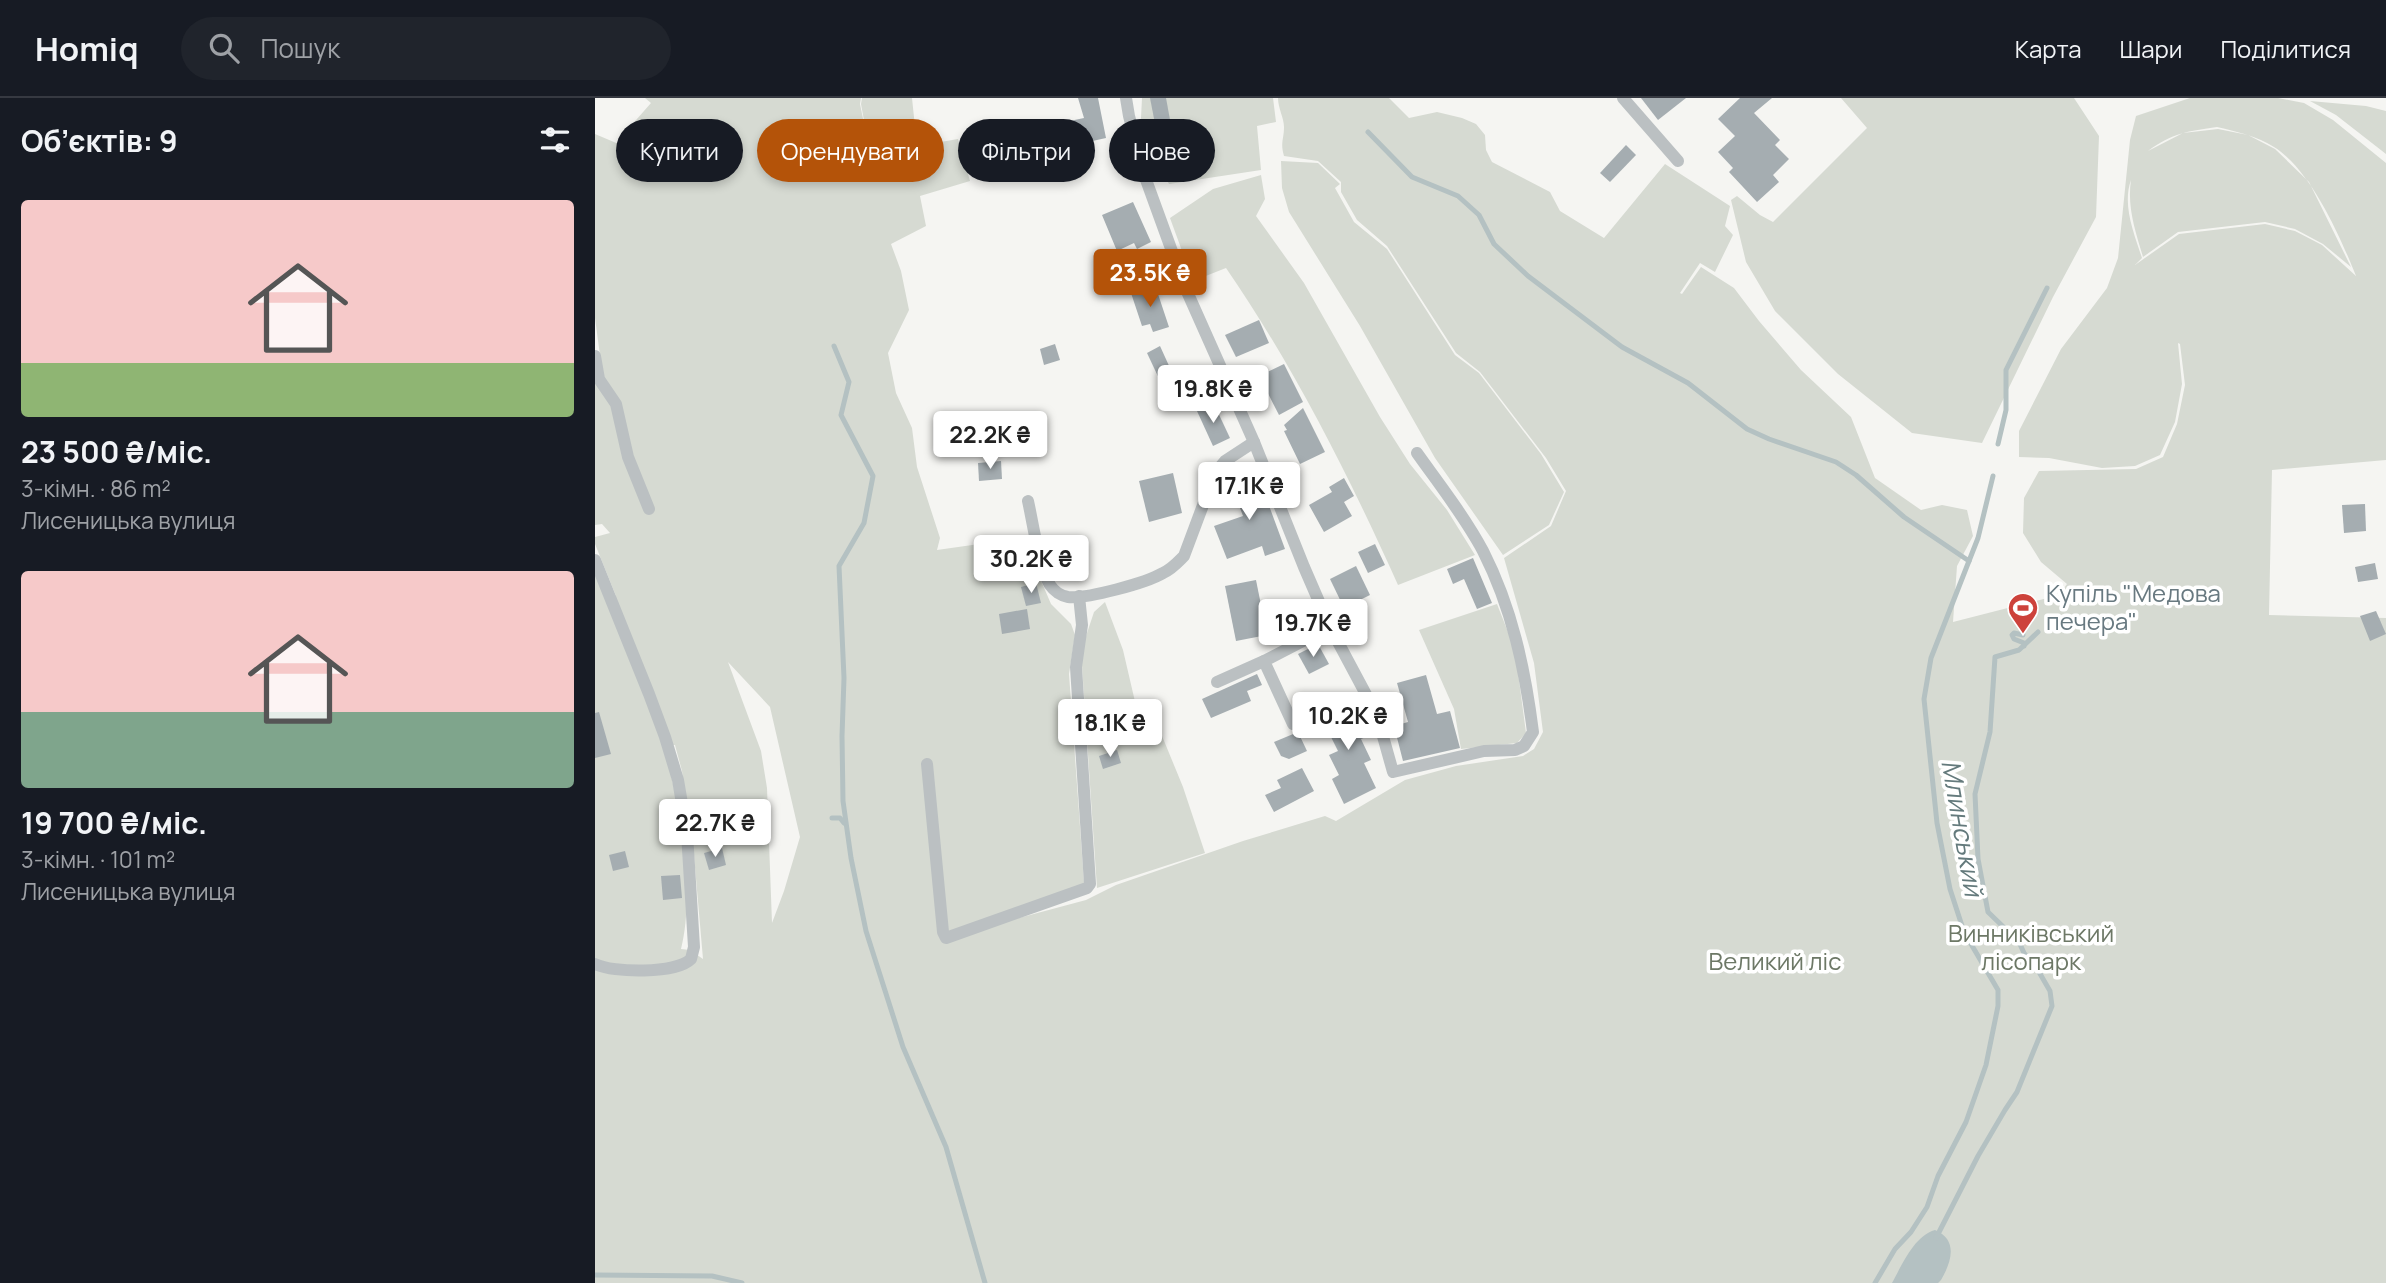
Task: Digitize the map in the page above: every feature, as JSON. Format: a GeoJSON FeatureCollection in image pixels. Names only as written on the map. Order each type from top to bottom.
{"type":"FeatureCollection","features":[{"type":"Feature","properties":{"kind":"street"},"geometry":{"type":"LineString","coordinates":[[1126,98],[1145,177],[1185,287],[1254,442],[1330,627],[1377,715],[1393,772],[1484,751],[1515,750],[1524,746],[1534,732],[1516,634],[1497,583],[1482,550],[1417,453]]}},
{"type":"Feature","properties":{"kind":"street"},"geometry":{"type":"LineString","coordinates":[[1623,98],[1678,161]]}},
{"type":"Feature","properties":{"kind":"street"},"geometry":{"type":"LineString","coordinates":[[595,356],[599,379],[616,404],[628,457],[649,509]]}},
{"type":"Feature","properties":{"kind":"street"},"geometry":{"type":"LineString","coordinates":[[1028,501],[1050,585],[1063,596],[1079,596],[1135,584],[1162,574],[1184,556],[1216,473],[1225,461],[1254,442]]}},
{"type":"Feature","properties":{"kind":"street"},"geometry":{"type":"LineString","coordinates":[[595,559],[666,737],[678,780],[687,834],[694,947],[691,959],[680,966],[613,969],[595,964]]}},
{"type":"Feature","properties":{"kind":"street"},"geometry":{"type":"LineString","coordinates":[[927,764],[943,932],[947,938],[1087,888],[1090,884],[1076,667],[1082,625],[1079,596]]}},
{"type":"Feature","properties":{"kind":"street"},"geometry":{"type":"LineString","coordinates":[[1217,682],[1264,662],[1330,627]]}},
{"type":"Feature","properties":{"kind":"street"},"geometry":{"type":"LineString","coordinates":[[1264,662],[1293,724]]}},
{"type":"Feature","properties":{"kind":"green space","name":"Великий ліс"},"geometry":{"type":"Polygon","coordinates":[[[645,98],[861,98],[863,119],[757,119],[757,182],[944,182],[944,141],[958,139],[958,182],[967,182],[920,196],[926,226],[891,244],[901,271],[909,310],[888,353],[896,393],[912,428],[917,467],[940,538],[937,550],[1029,537],[1036,569],[1051,604],[1071,624],[1075,635],[1069,674],[1084,882],[1083,886],[941,939],[1086,900],[1116,885],[1325,816],[1336,821],[1405,780],[1456,766],[1523,756],[1534,749],[1543,732],[1534,663],[1504,558],[1551,526],[1566,491],[1546,458],[1480,372],[1456,353],[1387,246],[1357,220],[1341,192],[1341,182],[1318,161],[1284,156],[1284,124],[1278,98],[1389,98],[1409,118],[1437,112],[1476,124],[1485,135],[1486,150],[1492,162],[1550,192],[1560,211],[1604,238],[1665,164],[1730,206],[1725,226],[1733,235],[1715,272],[1700,263],[1680,293],[1682,294],[1701,267],[1734,288],[1801,370],[1851,417],[1875,478],[1921,510],[1942,505],[1967,510],[1973,536],[1957,566],[1953,622],[2059,595],[2067,584],[2041,562],[2023,533],[2024,498],[2039,471],[2136,469],[2163,457],[2177,424],[2185,385],[2178,343],[2182,384],[2175,422],[2160,455],[2135,466],[2102,468],[2049,458],[2019,457],[2019,431],[2061,349],[2107,288],[2118,258],[2130,140],[2136,116],[2190,98],[2278,98],[2304,103],[2333,120],[2386,163],[2386,460],[2272,470],[2269,615],[2386,618],[2386,1283],[595,1283],[595,570],[616,596],[595,544],[595,537],[610,533],[602,524],[595,525],[595,377],[605,393],[595,318],[595,134],[616,143],[616,182],[743,182],[743,119],[637,119],[651,103],[645,98]],[[2217,127],[2185,133],[2218,129],[2247,135],[2217,127]],[[2182,133],[2165,140],[2148,151],[2182,133]],[[2249,135],[2275,149],[2306,179],[2287,158],[2268,143],[2249,135]],[[2131,180],[2128,209],[2142,258],[2135,265],[2179,234],[2265,224],[2295,231],[2322,245],[2356,276],[2323,205],[2311,186],[2351,267],[2323,244],[2295,229],[2265,222],[2178,232],[2143,257],[2131,209],[2131,180]],[[728,662],[761,751],[767,788],[772,923],[800,837],[770,707],[728,662]],[[664,745],[684,847],[687,900],[681,949],[690,950],[703,959],[693,844],[682,771],[675,745],[664,745]]]}},
{"type":"Feature","properties":{"kind":"green space","name":"Великий ліс"},"geometry":{"type":"Polygon","coordinates":[[[862,98],[912,98],[914,119],[864,119],[862,98]]]}},
{"type":"Feature","properties":{"kind":"green space"},"geometry":{"type":"Polygon","coordinates":[[[1142,98],[1273,98],[1276,122],[1257,126],[1261,170],[1215,177],[1215,119],[1141,118],[1142,98]]]}},
{"type":"Feature","properties":{"kind":"green space"},"geometry":{"type":"Polygon","coordinates":[[[1841,98],[2074,98],[2099,136],[2096,217],[2053,297],[1982,443],[1912,433],[1838,374],[1775,311],[1746,262],[1731,200],[1737,196],[1773,222],[1867,128],[1841,98]]]}},
{"type":"Feature","properties":{"kind":"green space"},"geometry":{"type":"Polygon","coordinates":[[[2310,101],[2366,106],[2386,111],[2386,154],[2336,115],[2310,101]]]}},
{"type":"Feature","properties":{"kind":"green space"},"geometry":{"type":"Polygon","coordinates":[[[1281,161],[1318,163],[1340,184],[1335,188],[1354,222],[1387,249],[1455,355],[1479,373],[1541,454],[1564,492],[1549,525],[1503,555],[1435,458],[1360,326],[1289,212],[1282,188],[1281,161]]]}},
{"type":"Feature","properties":{"kind":"green space"},"geometry":{"type":"Polygon","coordinates":[[[1261,175],[1265,199],[1256,216],[1304,283],[1380,417],[1410,464],[1447,510],[1475,555],[1398,585],[1319,423],[1251,305],[1226,268],[1193,281],[1170,218],[1213,189],[1261,175]]]}},
{"type":"Feature","properties":{"kind":"green space"},"geometry":{"type":"Polygon","coordinates":[[[1105,602],[1123,650],[1143,736],[1160,731],[1183,787],[1205,853],[1097,888],[1081,651],[1094,612],[1105,602]]]}},
{"type":"Feature","properties":{"kind":"green space"},"geometry":{"type":"Polygon","coordinates":[[[1497,604],[1515,650],[1526,733],[1517,743],[1461,749],[1454,709],[1419,630],[1497,604]]]}},
{"type":"Feature","properties":{"kind":"shaded area"},"geometry":{"type":"Polygon","coordinates":[[[1935,1230],[1943,1234],[1951,1252],[1941,1280],[1938,1283],[1892,1283],[1915,1245],[1935,1230]]]}},
{"type":"Feature","properties":{"kind":"building"},"geometry":{"type":"Polygon","coordinates":[[[1078,98],[1098,98],[1106,138],[1095,140],[1095,119],[1079,119],[1084,118],[1078,98]]]}},
{"type":"Feature","properties":{"kind":"building"},"geometry":{"type":"Polygon","coordinates":[[[1150,98],[1166,98],[1170,119],[1154,119],[1150,98]]]}},
{"type":"Feature","properties":{"kind":"building"},"geometry":{"type":"Polygon","coordinates":[[[1641,98],[1686,98],[1658,120],[1641,98]]]}},
{"type":"Feature","properties":{"kind":"building"},"geometry":{"type":"Polygon","coordinates":[[[1740,98],[1772,98],[1754,113],[1780,140],[1775,145],[1789,159],[1773,175],[1779,182],[1757,202],[1729,172],[1733,168],[1718,152],[1735,136],[1718,119],[1740,98]]]}},
{"type":"Feature","properties":{"kind":"building"},"geometry":{"type":"Polygon","coordinates":[[[1626,145],[1636,155],[1610,182],[1600,173],[1626,145]]]}},
{"type":"Feature","properties":{"kind":"building"},"geometry":{"type":"Polygon","coordinates":[[[1133,202],[1151,242],[1137,249],[1134,243],[1117,251],[1102,215],[1133,202]]]}},
{"type":"Feature","properties":{"kind":"building"},"geometry":{"type":"Polygon","coordinates":[[[1155,285],[1169,327],[1153,332],[1150,324],[1142,326],[1131,293],[1155,285]]]}},
{"type":"Feature","properties":{"kind":"building"},"geometry":{"type":"Polygon","coordinates":[[[1259,320],[1269,343],[1236,357],[1225,335],[1259,320]]]}},
{"type":"Feature","properties":{"kind":"building"},"geometry":{"type":"Polygon","coordinates":[[[1055,344],[1060,360],[1044,365],[1040,349],[1055,344]]]}},
{"type":"Feature","properties":{"kind":"building"},"geometry":{"type":"Polygon","coordinates":[[[1160,346],[1175,379],[1162,385],[1147,353],[1160,346]]]}},
{"type":"Feature","properties":{"kind":"building"},"geometry":{"type":"Polygon","coordinates":[[[1284,364],[1303,402],[1279,415],[1259,376],[1284,364]]]}},
{"type":"Feature","properties":{"kind":"building"},"geometry":{"type":"Polygon","coordinates":[[[1214,404],[1230,438],[1213,446],[1197,411],[1214,404]]]}},
{"type":"Feature","properties":{"kind":"building"},"geometry":{"type":"Polygon","coordinates":[[[1303,408],[1325,452],[1300,464],[1284,431],[1287,430],[1284,425],[1303,408]]]}},
{"type":"Feature","properties":{"kind":"building"},"geometry":{"type":"Polygon","coordinates":[[[1017,422],[1021,451],[997,454],[993,425],[1017,422]]]}},
{"type":"Feature","properties":{"kind":"building"},"geometry":{"type":"Polygon","coordinates":[[[1001,461],[1002,479],[979,481],[978,463],[1001,461]]]}},
{"type":"Feature","properties":{"kind":"building"},"geometry":{"type":"Polygon","coordinates":[[[1241,464],[1253,497],[1264,492],[1285,549],[1265,556],[1262,546],[1227,559],[1214,526],[1243,516],[1228,476],[1241,464]]]}},
{"type":"Feature","properties":{"kind":"building"},"geometry":{"type":"Polygon","coordinates":[[[1173,473],[1182,513],[1149,522],[1139,481],[1173,473]]]}},
{"type":"Feature","properties":{"kind":"building"},"geometry":{"type":"Polygon","coordinates":[[[1344,478],[1354,496],[1344,502],[1352,516],[1324,532],[1309,505],[1332,492],[1329,487],[1344,478]]]}},
{"type":"Feature","properties":{"kind":"building"},"geometry":{"type":"Polygon","coordinates":[[[2365,504],[2366,531],[2344,533],[2342,505],[2365,504]]]}},
{"type":"Feature","properties":{"kind":"building"},"geometry":{"type":"Polygon","coordinates":[[[1375,544],[1385,565],[1368,573],[1358,552],[1375,544]]]}},
{"type":"Feature","properties":{"kind":"building"},"geometry":{"type":"Polygon","coordinates":[[[1473,558],[1492,603],[1477,609],[1464,579],[1453,584],[1447,569],[1473,558]]]}},
{"type":"Feature","properties":{"kind":"building"},"geometry":{"type":"Polygon","coordinates":[[[2375,563],[2378,579],[2358,582],[2355,567],[2375,563]]]}},
{"type":"Feature","properties":{"kind":"building"},"geometry":{"type":"Polygon","coordinates":[[[1356,566],[1370,595],[1344,608],[1330,579],[1356,566]]]}},
{"type":"Feature","properties":{"kind":"building"},"geometry":{"type":"Polygon","coordinates":[[[1256,580],[1267,635],[1236,641],[1225,586],[1256,580]]]}},
{"type":"Feature","properties":{"kind":"building"},"geometry":{"type":"Polygon","coordinates":[[[1036,583],[1041,603],[1026,606],[1021,587],[1036,583]]]}},
{"type":"Feature","properties":{"kind":"building"},"geometry":{"type":"Polygon","coordinates":[[[1027,609],[1030,629],[1002,634],[999,614],[1027,609]]]}},
{"type":"Feature","properties":{"kind":"building"},"geometry":{"type":"Polygon","coordinates":[[[2376,611],[2386,634],[2370,641],[2360,616],[2376,611]]]}},
{"type":"Feature","properties":{"kind":"building"},"geometry":{"type":"Polygon","coordinates":[[[1318,644],[1329,664],[1309,674],[1298,654],[1318,644]]]}},
{"type":"Feature","properties":{"kind":"building"},"geometry":{"type":"Polygon","coordinates":[[[1257,674],[1262,685],[1247,691],[1251,701],[1211,718],[1202,699],[1257,674]]]}},
{"type":"Feature","properties":{"kind":"building"},"geometry":{"type":"Polygon","coordinates":[[[1426,675],[1437,714],[1450,711],[1460,748],[1403,761],[1394,726],[1408,722],[1397,683],[1426,675]]]}},
{"type":"Feature","properties":{"kind":"building"},"geometry":{"type":"Polygon","coordinates":[[[1342,699],[1347,709],[1351,707],[1366,737],[1361,739],[1371,760],[1364,763],[1376,788],[1344,804],[1332,779],[1339,775],[1329,755],[1338,751],[1318,711],[1342,699]]]}},
{"type":"Feature","properties":{"kind":"building"},"geometry":{"type":"Polygon","coordinates":[[[599,712],[611,754],[595,758],[595,713],[599,712]]]}},
{"type":"Feature","properties":{"kind":"building"},"geometry":{"type":"Polygon","coordinates":[[[1298,732],[1307,751],[1289,759],[1281,756],[1274,742],[1298,732]]]}},
{"type":"Feature","properties":{"kind":"building"},"geometry":{"type":"Polygon","coordinates":[[[1117,750],[1121,763],[1103,769],[1099,756],[1117,750]]]}},
{"type":"Feature","properties":{"kind":"building"},"geometry":{"type":"Polygon","coordinates":[[[1302,768],[1314,791],[1274,812],[1265,795],[1281,788],[1277,780],[1302,768]]]}},
{"type":"Feature","properties":{"kind":"building"},"geometry":{"type":"Polygon","coordinates":[[[722,848],[726,865],[709,870],[704,853],[722,848]]]}},
{"type":"Feature","properties":{"kind":"building"},"geometry":{"type":"Polygon","coordinates":[[[625,851],[629,867],[613,871],[609,855],[625,851]]]}},
{"type":"Feature","properties":{"kind":"building"},"geometry":{"type":"Polygon","coordinates":[[[680,875],[682,898],[663,900],[661,876],[680,875]]]}},
{"type":"Feature","properties":{"kind":"waterway"},"geometry":{"type":"LineString","coordinates":[[1368,132],[1412,177],[1458,196],[1479,215],[1494,244],[1528,276],[1622,347],[1688,383],[1747,429],[1836,462],[1856,475],[1904,517],[1969,561]]}},
{"type":"Feature","properties":{"kind":"waterway","name":"Млинський"},"geometry":{"type":"LineString","coordinates":[[1998,444],[2006,410],[2006,370],[2047,288]]}},
{"type":"Feature","properties":{"kind":"waterway"},"geometry":{"type":"LineString","coordinates":[[834,346],[849,382],[841,415],[873,476],[864,523],[839,566],[844,678],[843,801],[851,858],[866,931],[903,1047],[946,1147],[985,1283]]}},
{"type":"Feature","properties":{"kind":"waterway","name":"Млинський"},"geometry":{"type":"LineString","coordinates":[[1875,1283],[1895,1249],[1911,1232],[1927,1207],[1938,1176],[1966,1122],[1986,1065],[1998,1006],[1998,990],[1964,932],[1950,889],[1937,823],[1924,699],[1931,658],[1978,538],[1993,476]]}},
{"type":"Feature","properties":{"kind":"waterway","name":"Млинський"},"geometry":{"type":"LineString","coordinates":[[1936,1238],[1978,1156],[2017,1092],[2052,1006],[2050,991],[2019,942],[1988,912],[1978,859],[1975,794],[1990,732],[1995,657],[2019,650],[2038,632]]}},
{"type":"Feature","properties":{"kind":"waterway"},"geometry":{"type":"LineString","coordinates":[[2023,635],[2012,635],[2014,639],[2024,643],[2024,646]]}},
{"type":"Feature","properties":{"kind":"waterway"},"geometry":{"type":"LineString","coordinates":[[832,818],[840,818],[844,823]]}},
{"type":"Feature","properties":{"kind":"waterway"},"geometry":{"type":"LineString","coordinates":[[595,1275],[712,1276],[742,1283]]}},
{"type":"Feature","properties":{"kind":"place","name":"Купіль \"Медова печера\""},"geometry":{"type":"Point","coordinates":[2023,635]}},
{"type":"Feature","properties":{"kind":"park label","name":"Винниківський лісопарк"},"geometry":{"type":"Point","coordinates":[2031,948]}}]}
